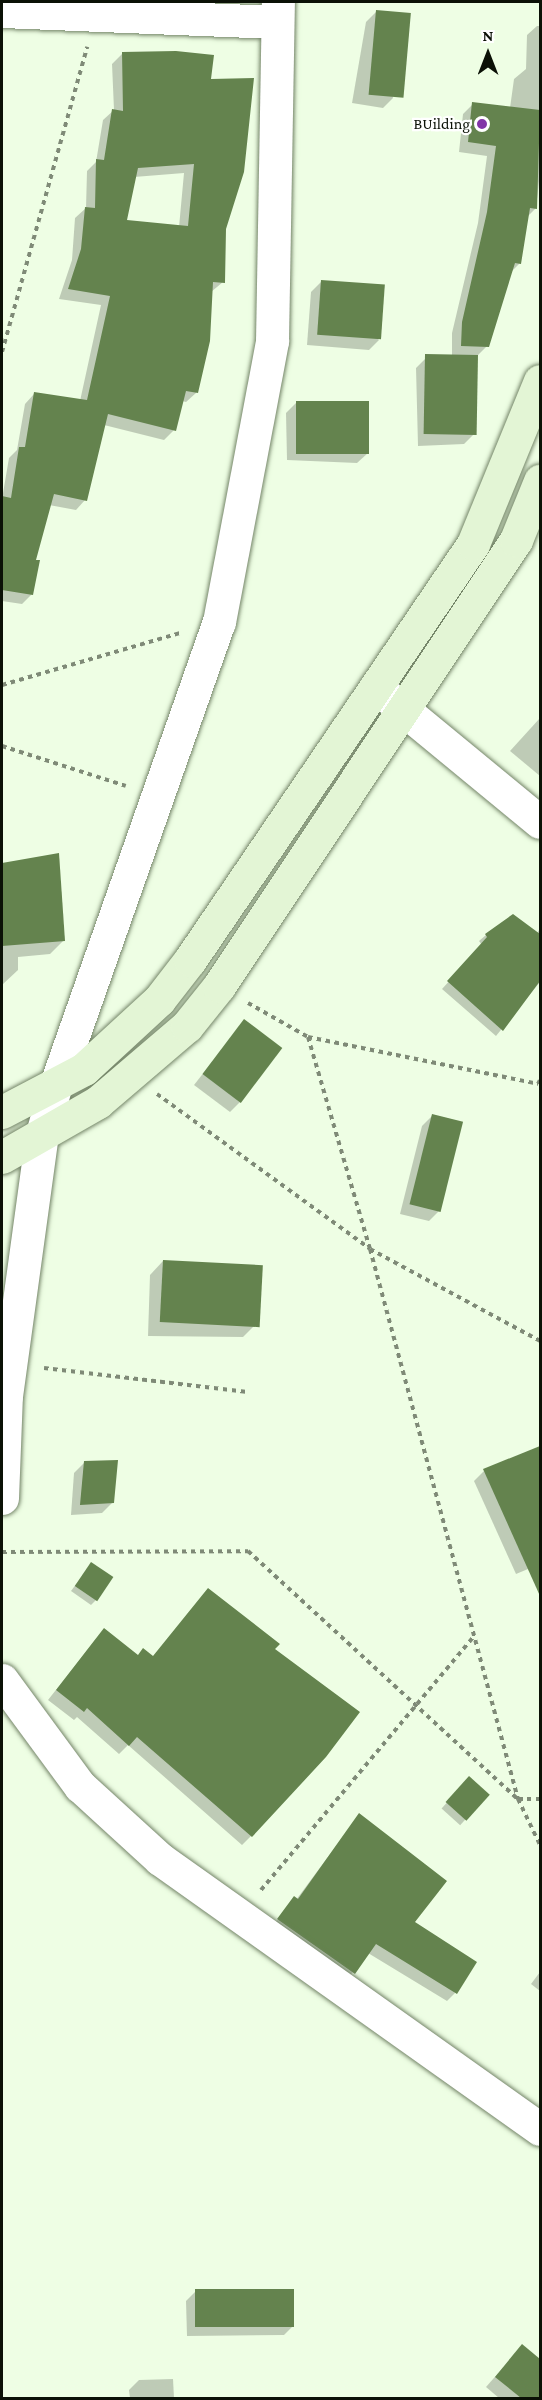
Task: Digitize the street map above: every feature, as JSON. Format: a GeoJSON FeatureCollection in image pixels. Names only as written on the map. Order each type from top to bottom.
{"type":"FeatureCollection","features":[{"type":"Feature","properties":{"kind":"main road"},"geometry":{"type":"LineString","coordinates":[[2,1112],[84,1069],[159,1000],[190,960],[473,544],[540,381]]}},
{"type":"Feature","properties":{"kind":"main road"},"geometry":{"type":"LineString","coordinates":[[2,1156],[98,1102],[187,1026],[219,986],[516,540],[540,481]]}},
{"type":"Feature","properties":{"kind":"street"},"geometry":{"type":"LineString","coordinates":[[2,11],[96,15],[277,12],[272,340],[219,622],[56,1084],[42,1134],[10,1365],[2,1498]]}},
{"type":"Feature","properties":{"kind":"street"},"geometry":{"type":"LineString","coordinates":[[376,687],[404,708],[512,803],[540,822]]}},
{"type":"Feature","properties":{"kind":"street"},"geometry":{"type":"LineString","coordinates":[[2,1680],[80,1786],[160,1859],[540,2129]]}},
{"type":"Feature","properties":{"kind":"path"},"geometry":{"type":"LineString","coordinates":[[2,352],[96,15]]}},
{"type":"Feature","properties":{"kind":"path"},"geometry":{"type":"LineString","coordinates":[[2,685],[219,622]]}},
{"type":"Feature","properties":{"kind":"path"},"geometry":{"type":"LineString","coordinates":[[2,746],[159,796]]}},
{"type":"Feature","properties":{"kind":"path"},"geometry":{"type":"LineString","coordinates":[[219,986],[308,1037],[538,1084],[540,1080]]}},
{"type":"Feature","properties":{"kind":"path"},"geometry":{"type":"LineString","coordinates":[[308,1037],[370,1249],[518,1799],[540,1845]]}},
{"type":"Feature","properties":{"kind":"path"},"geometry":{"type":"LineString","coordinates":[[130,1074],[370,1249],[540,1341]]}},
{"type":"Feature","properties":{"kind":"path"},"geometry":{"type":"LineString","coordinates":[[10,1365],[248,1392]]}},
{"type":"Feature","properties":{"kind":"path"},"geometry":{"type":"LineString","coordinates":[[2,1552],[248,1551],[518,1799],[540,1799]]}},
{"type":"Feature","properties":{"kind":"path"},"geometry":{"type":"LineString","coordinates":[[240,1916],[474,1635]]}},
{"type":"Feature","properties":{"kind":"building"},"geometry":{"type":"Polygon","coordinates":[[[376,10],[411,13],[403,98],[369,95],[376,10]]]}},
{"type":"Feature","properties":{"kind":"building"},"geometry":{"type":"Polygon","coordinates":[[[176,51],[214,55],[211,79],[254,78],[244,172],[226,229],[225,283],[213,282],[210,341],[198,393],[186,391],[176,431],[108,414],[87,501],[54,494],[36,560],[40,560],[33,595],[2,590],[2,496],[11,498],[19,447],[25,447],[34,392],[87,400],[110,296],[68,289],[81,249],[85,207],[95,208],[96,159],[104,160],[112,109],[123,111],[122,52],[176,51]],[[194,164],[138,168],[127,220],[188,226],[194,164]]]}},
{"type":"Feature","properties":{"kind":"building"},"geometry":{"type":"Polygon","coordinates":[[[472,102],[540,110],[537,209],[530,208],[521,264],[515,263],[489,347],[461,346],[462,322],[487,212],[496,146],[468,142],[472,102]]]}},
{"type":"Feature","properties":{"kind":"building"},"geometry":{"type":"Polygon","coordinates":[[[321,280],[385,284],[381,339],[317,335],[321,280]]]}},
{"type":"Feature","properties":{"kind":"building"},"geometry":{"type":"Polygon","coordinates":[[[425,354],[478,355],[477,435],[424,434],[425,354]]]}},
{"type":"Feature","properties":{"kind":"building"},"geometry":{"type":"Polygon","coordinates":[[[296,401],[369,401],[369,454],[296,454],[296,401]]]}},
{"type":"Feature","properties":{"kind":"building"},"geometry":{"type":"Polygon","coordinates":[[[59,853],[65,941],[2,946],[2,863],[59,853]]]}},
{"type":"Feature","properties":{"kind":"building"},"geometry":{"type":"Polygon","coordinates":[[[513,914],[540,934],[540,981],[503,1031],[447,981],[487,937],[485,934],[513,914]]]}},
{"type":"Feature","properties":{"kind":"building"},"geometry":{"type":"Polygon","coordinates":[[[244,1019],[282,1048],[241,1103],[202,1074],[244,1019]]]}},
{"type":"Feature","properties":{"kind":"building"},"geometry":{"type":"Polygon","coordinates":[[[432,1114],[463,1122],[441,1212],[410,1204],[432,1114]]]}},
{"type":"Feature","properties":{"kind":"building"},"geometry":{"type":"Polygon","coordinates":[[[163,1260],[263,1265],[260,1327],[160,1322],[163,1260]]]}},
{"type":"Feature","properties":{"kind":"building"},"geometry":{"type":"Polygon","coordinates":[[[540,1446],[540,1596],[483,1469],[540,1446]]]}},
{"type":"Feature","properties":{"kind":"building"},"geometry":{"type":"Polygon","coordinates":[[[118,1460],[114,1503],[80,1505],[84,1461],[118,1460]]]}},
{"type":"Feature","properties":{"kind":"building"},"geometry":{"type":"Polygon","coordinates":[[[91,1562],[113,1577],[97,1601],[75,1586],[91,1562]]]}},
{"type":"Feature","properties":{"kind":"building"},"geometry":{"type":"Polygon","coordinates":[[[208,1588],[280,1644],[275,1649],[360,1712],[326,1757],[252,1837],[137,1737],[129,1746],[87,1708],[84,1712],[56,1690],[104,1628],[138,1655],[143,1648],[153,1656],[208,1588]]]}},
{"type":"Feature","properties":{"kind":"building"},"geometry":{"type":"Polygon","coordinates":[[[469,1776],[490,1795],[466,1821],[446,1802],[469,1776]]]}},
{"type":"Feature","properties":{"kind":"building"},"geometry":{"type":"Polygon","coordinates":[[[359,1813],[447,1881],[415,1922],[477,1962],[457,1994],[376,1944],[355,1974],[277,1919],[294,1896],[298,1899],[359,1813]]]}},
{"type":"Feature","properties":{"kind":"building"},"geometry":{"type":"Polygon","coordinates":[[[195,2289],[294,2289],[294,2327],[195,2327],[195,2289]]]}},
{"type":"Feature","properties":{"kind":"building"},"geometry":{"type":"Polygon","coordinates":[[[522,2344],[540,2359],[540,2398],[521,2398],[495,2377],[522,2344]]]}},
{"type":"Feature","properties":{"kind":"place","name":"BUilding"},"geometry":{"type":"Point","coordinates":[482,124]}}]}
